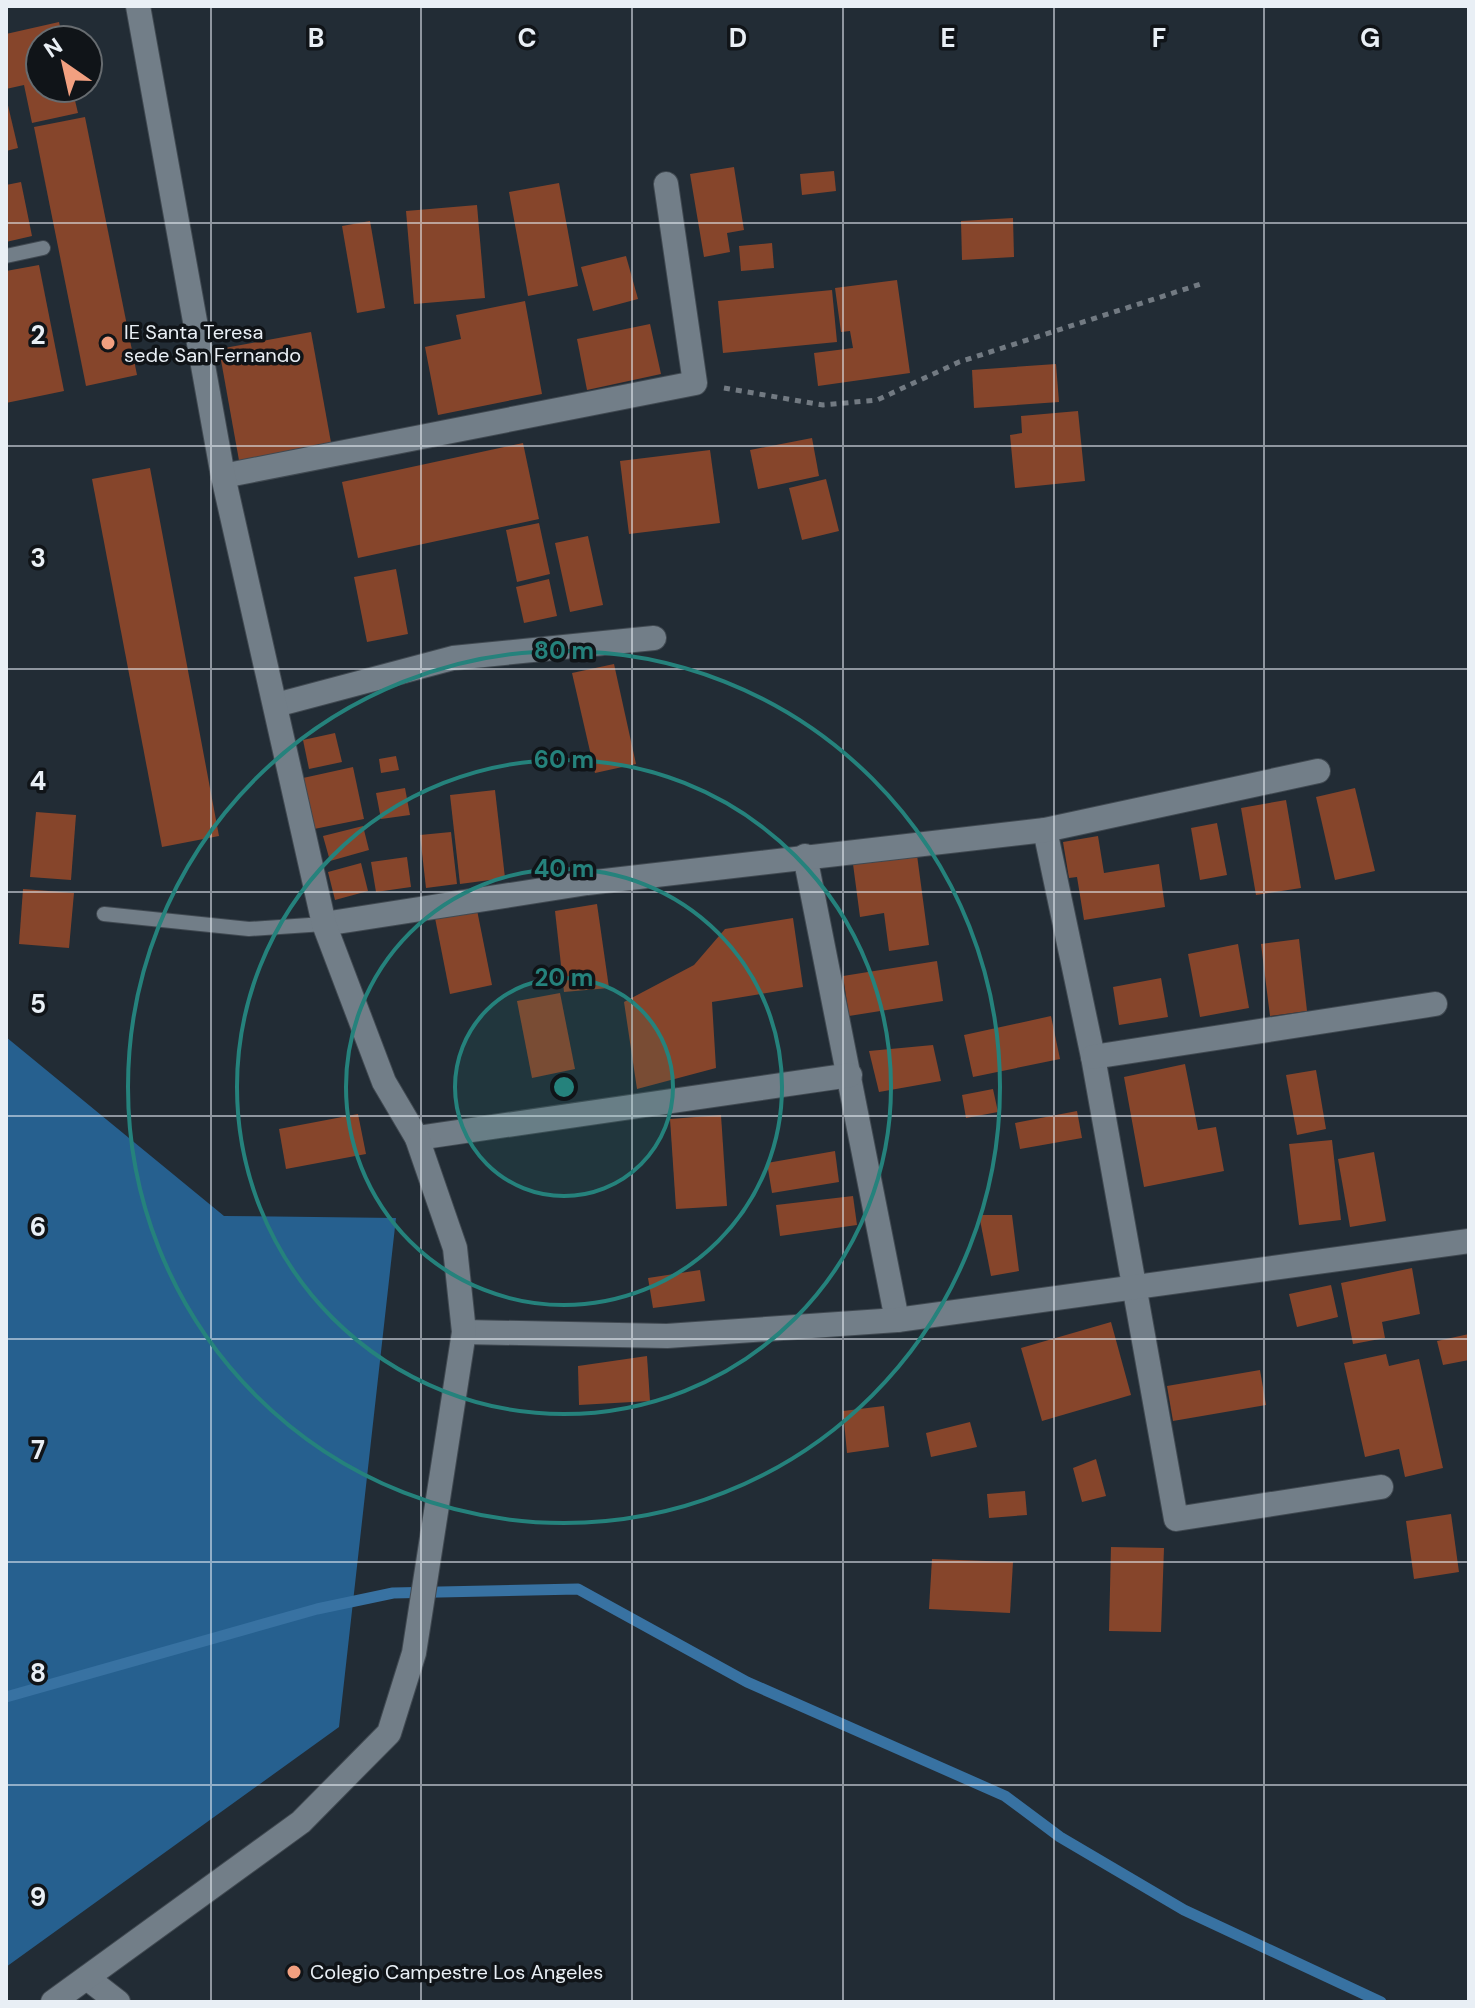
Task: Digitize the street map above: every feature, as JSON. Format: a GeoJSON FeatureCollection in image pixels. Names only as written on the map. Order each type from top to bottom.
{"type":"FeatureCollection","features":[{"type":"Feature","properties":{"kind":"street"},"geometry":{"type":"LineString","coordinates":[[53,2002],[301,1822],[389,1733],[414,1653],[464,1332],[455,1248],[417,1138],[384,1082],[324,924],[223,476],[138,6]]}},
{"type":"Feature","properties":{"kind":"street"},"geometry":{"type":"LineString","coordinates":[[223,476],[695,383],[666,184]]}},
{"type":"Feature","properties":{"kind":"street"},"geometry":{"type":"LineString","coordinates":[[276,705],[453,658],[654,638]]}},
{"type":"Feature","properties":{"kind":"street"},"geometry":{"type":"LineString","coordinates":[[324,924],[587,883],[1045,830],[1318,771]]}},
{"type":"Feature","properties":{"kind":"street"},"geometry":{"type":"LineString","coordinates":[[1045,830],[1093,1057],[1176,1519],[1381,1487]]}},
{"type":"Feature","properties":{"kind":"street"},"geometry":{"type":"LineString","coordinates":[[805,856],[897,1320]]}},
{"type":"Feature","properties":{"kind":"street"},"geometry":{"type":"LineString","coordinates":[[1093,1057],[1435,1004]]}},
{"type":"Feature","properties":{"kind":"street"},"geometry":{"type":"LineString","coordinates":[[417,1138],[850,1075]]}},
{"type":"Feature","properties":{"kind":"street"},"geometry":{"type":"LineString","coordinates":[[464,1332],[667,1336],[897,1320],[1469,1241]]}},
{"type":"Feature","properties":{"kind":"street"},"geometry":{"type":"LineString","coordinates":[[87,1978],[118,2002]]}},
{"type":"Feature","properties":{"kind":"lane"},"geometry":{"type":"LineString","coordinates":[[6,256],[43,248]]}},
{"type":"Feature","properties":{"kind":"lane"},"geometry":{"type":"LineString","coordinates":[[104,914],[249,929],[324,924]]}},
{"type":"Feature","properties":{"kind":"path"},"geometry":{"type":"LineString","coordinates":[[695,383],[823,405],[877,400],[959,362],[1204,283]]}},
{"type":"Feature","properties":{"kind":"shaded area"},"geometry":{"type":"Polygon","coordinates":[[[6,1037],[224,1216],[396,1218],[339,1727],[6,1967],[6,1037]]]}},
{"type":"Feature","properties":{"kind":"building"},"geometry":{"type":"Polygon","coordinates":[[[24,30],[24,85],[6,89],[6,34],[24,30]]]}},
{"type":"Feature","properties":{"kind":"building"},"geometry":{"type":"Polygon","coordinates":[[[6,97],[18,148],[6,151],[6,97]]]}},
{"type":"Feature","properties":{"kind":"building"},"geometry":{"type":"Polygon","coordinates":[[[28,104],[76,104],[78,113],[32,123],[28,104]]]}},
{"type":"Feature","properties":{"kind":"building"},"geometry":{"type":"Polygon","coordinates":[[[85,117],[137,375],[86,386],[34,127],[85,117]]]}},
{"type":"Feature","properties":{"kind":"building"},"geometry":{"type":"Polygon","coordinates":[[[734,167],[744,230],[727,233],[730,252],[704,257],[690,174],[734,167]]]}},
{"type":"Feature","properties":{"kind":"building"},"geometry":{"type":"Polygon","coordinates":[[[834,171],[836,191],[802,195],[800,174],[834,171]]]}},
{"type":"Feature","properties":{"kind":"building"},"geometry":{"type":"Polygon","coordinates":[[[21,182],[32,236],[6,242],[6,185],[21,182]]]}},
{"type":"Feature","properties":{"kind":"building"},"geometry":{"type":"Polygon","coordinates":[[[559,183],[578,286],[528,296],[509,192],[559,183]]]}},
{"type":"Feature","properties":{"kind":"building"},"geometry":{"type":"Polygon","coordinates":[[[477,205],[485,298],[414,304],[406,211],[477,205]]]}},
{"type":"Feature","properties":{"kind":"building"},"geometry":{"type":"Polygon","coordinates":[[[1013,218],[1014,257],[962,260],[961,221],[1013,218]]]}},
{"type":"Feature","properties":{"kind":"building"},"geometry":{"type":"Polygon","coordinates":[[[370,221],[385,308],[357,313],[342,226],[370,221]]]}},
{"type":"Feature","properties":{"kind":"building"},"geometry":{"type":"Polygon","coordinates":[[[772,243],[774,268],[741,271],[739,246],[772,243]]]}},
{"type":"Feature","properties":{"kind":"building"},"geometry":{"type":"Polygon","coordinates":[[[626,256],[638,299],[593,311],[581,267],[626,256]]]}},
{"type":"Feature","properties":{"kind":"building"},"geometry":{"type":"Polygon","coordinates":[[[39,265],[64,391],[6,403],[6,271],[39,265]]]}},
{"type":"Feature","properties":{"kind":"building"},"geometry":{"type":"Polygon","coordinates":[[[897,280],[910,373],[818,386],[814,353],[853,348],[850,331],[841,332],[835,288],[897,280]]]}},
{"type":"Feature","properties":{"kind":"building"},"geometry":{"type":"Polygon","coordinates":[[[832,290],[837,342],[723,353],[718,301],[832,290]]]}},
{"type":"Feature","properties":{"kind":"building"},"geometry":{"type":"Polygon","coordinates":[[[525,301],[542,394],[438,415],[425,347],[461,339],[456,315],[525,301]]]}},
{"type":"Feature","properties":{"kind":"building"},"geometry":{"type":"Polygon","coordinates":[[[650,324],[661,374],[587,390],[577,339],[650,324]]]}},
{"type":"Feature","properties":{"kind":"building"},"geometry":{"type":"Polygon","coordinates":[[[311,332],[332,448],[240,466],[219,349],[311,332]]]}},
{"type":"Feature","properties":{"kind":"building"},"geometry":{"type":"Polygon","coordinates":[[[1056,364],[1059,402],[974,408],[972,370],[1056,364]]]}},
{"type":"Feature","properties":{"kind":"building"},"geometry":{"type":"Polygon","coordinates":[[[1078,411],[1085,481],[1015,488],[1010,435],[1022,433],[1021,416],[1078,411]]]}},
{"type":"Feature","properties":{"kind":"building"},"geometry":{"type":"Polygon","coordinates":[[[812,438],[819,476],[758,489],[750,450],[812,438]]]}},
{"type":"Feature","properties":{"kind":"building"},"geometry":{"type":"Polygon","coordinates":[[[523,443],[539,519],[358,558],[342,482],[523,443]]]}},
{"type":"Feature","properties":{"kind":"building"},"geometry":{"type":"Polygon","coordinates":[[[710,450],[720,523],[629,534],[620,461],[710,450]]]}},
{"type":"Feature","properties":{"kind":"building"},"geometry":{"type":"Polygon","coordinates":[[[150,468],[219,836],[162,847],[92,479],[150,468]]]}},
{"type":"Feature","properties":{"kind":"building"},"geometry":{"type":"Polygon","coordinates":[[[826,479],[839,531],[802,540],[789,488],[826,479]]]}},
{"type":"Feature","properties":{"kind":"building"},"geometry":{"type":"Polygon","coordinates":[[[539,523],[550,574],[517,582],[506,530],[539,523]]]}},
{"type":"Feature","properties":{"kind":"building"},"geometry":{"type":"Polygon","coordinates":[[[588,536],[603,605],[570,612],[555,543],[588,536]]]}},
{"type":"Feature","properties":{"kind":"building"},"geometry":{"type":"Polygon","coordinates":[[[396,569],[408,634],[367,642],[354,577],[396,569]]]}},
{"type":"Feature","properties":{"kind":"building"},"geometry":{"type":"Polygon","coordinates":[[[549,579],[557,616],[524,623],[516,587],[549,579]]]}},
{"type":"Feature","properties":{"kind":"building"},"geometry":{"type":"Polygon","coordinates":[[[614,664],[636,764],[595,773],[572,673],[614,664]]]}},
{"type":"Feature","properties":{"kind":"building"},"geometry":{"type":"Polygon","coordinates":[[[335,733],[342,762],[309,769],[303,740],[335,733]]]}},
{"type":"Feature","properties":{"kind":"building"},"geometry":{"type":"Polygon","coordinates":[[[396,756],[399,770],[381,773],[379,759],[396,756]]]}},
{"type":"Feature","properties":{"kind":"building"},"geometry":{"type":"Polygon","coordinates":[[[353,767],[364,819],[314,829],[303,778],[353,767]]]}},
{"type":"Feature","properties":{"kind":"building"},"geometry":{"type":"Polygon","coordinates":[[[405,788],[410,815],[381,819],[376,793],[405,788]]]}},
{"type":"Feature","properties":{"kind":"building"},"geometry":{"type":"Polygon","coordinates":[[[1355,788],[1375,871],[1335,880],[1316,797],[1355,788]]]}},
{"type":"Feature","properties":{"kind":"building"},"geometry":{"type":"Polygon","coordinates":[[[495,790],[505,878],[460,884],[450,795],[495,790]]]}},
{"type":"Feature","properties":{"kind":"building"},"geometry":{"type":"Polygon","coordinates":[[[1286,800],[1301,888],[1256,895],[1241,808],[1286,800]]]}},
{"type":"Feature","properties":{"kind":"building"},"geometry":{"type":"Polygon","coordinates":[[[36,812],[76,815],[71,880],[30,877],[36,812]]]}},
{"type":"Feature","properties":{"kind":"building"},"geometry":{"type":"Polygon","coordinates":[[[1217,823],[1227,875],[1200,880],[1191,828],[1217,823]]]}},
{"type":"Feature","properties":{"kind":"building"},"geometry":{"type":"Polygon","coordinates":[[[363,826],[369,850],[330,861],[323,836],[363,826]]]}},
{"type":"Feature","properties":{"kind":"building"},"geometry":{"type":"Polygon","coordinates":[[[451,832],[457,884],[426,888],[420,835],[451,832]]]}},
{"type":"Feature","properties":{"kind":"building"},"geometry":{"type":"Polygon","coordinates":[[[1098,836],[1104,873],[1159,864],[1165,907],[1084,920],[1077,877],[1069,878],[1063,842],[1098,836]]]}},
{"type":"Feature","properties":{"kind":"building"},"geometry":{"type":"Polygon","coordinates":[[[917,855],[929,945],[889,951],[884,913],[860,917],[853,864],[917,855]]]}},
{"type":"Feature","properties":{"kind":"building"},"geometry":{"type":"Polygon","coordinates":[[[407,857],[411,887],[376,892],[371,862],[407,857]]]}},
{"type":"Feature","properties":{"kind":"building"},"geometry":{"type":"Polygon","coordinates":[[[361,863],[368,891],[335,900],[328,872],[361,863]]]}},
{"type":"Feature","properties":{"kind":"building"},"geometry":{"type":"Polygon","coordinates":[[[23,889],[74,893],[69,948],[19,944],[23,889]]]}},
{"type":"Feature","properties":{"kind":"building"},"geometry":{"type":"Polygon","coordinates":[[[597,904],[609,988],[564,992],[555,911],[597,904]]]}},
{"type":"Feature","properties":{"kind":"building"},"geometry":{"type":"Polygon","coordinates":[[[477,910],[492,985],[450,994],[435,918],[477,910]]]}},
{"type":"Feature","properties":{"kind":"building"},"geometry":{"type":"Polygon","coordinates":[[[793,918],[803,987],[712,1002],[716,1068],[637,1089],[624,1002],[694,965],[725,929],[793,918]]]}},
{"type":"Feature","properties":{"kind":"building"},"geometry":{"type":"Polygon","coordinates":[[[1299,939],[1307,1011],[1270,1016],[1261,944],[1299,939]]]}},
{"type":"Feature","properties":{"kind":"building"},"geometry":{"type":"Polygon","coordinates":[[[1238,944],[1249,1008],[1200,1017],[1188,954],[1238,944]]]}},
{"type":"Feature","properties":{"kind":"building"},"geometry":{"type":"Polygon","coordinates":[[[937,961],[943,1001],[849,1016],[843,976],[937,961]]]}},
{"type":"Feature","properties":{"kind":"building"},"geometry":{"type":"Polygon","coordinates":[[[1161,978],[1168,1017],[1119,1025],[1113,987],[1161,978]]]}},
{"type":"Feature","properties":{"kind":"building"},"geometry":{"type":"Polygon","coordinates":[[[560,993],[575,1069],[532,1078],[517,1001],[560,993]]]}},
{"type":"Feature","properties":{"kind":"building"},"geometry":{"type":"Polygon","coordinates":[[[1051,1016],[1060,1059],[973,1077],[964,1035],[1051,1016]]]}},
{"type":"Feature","properties":{"kind":"building"},"geometry":{"type":"Polygon","coordinates":[[[933,1045],[941,1081],[879,1092],[869,1051],[933,1045]]]}},
{"type":"Feature","properties":{"kind":"building"},"geometry":{"type":"Polygon","coordinates":[[[1185,1064],[1198,1130],[1216,1127],[1224,1171],[1144,1187],[1124,1077],[1185,1064]]]}},
{"type":"Feature","properties":{"kind":"building"},"geometry":{"type":"Polygon","coordinates":[[[1316,1070],[1326,1129],[1297,1135],[1286,1075],[1316,1070]]]}},
{"type":"Feature","properties":{"kind":"building"},"geometry":{"type":"Polygon","coordinates":[[[993,1089],[998,1112],[966,1118],[962,1095],[993,1089]]]}},
{"type":"Feature","properties":{"kind":"building"},"geometry":{"type":"Polygon","coordinates":[[[1077,1111],[1082,1138],[1020,1149],[1015,1123],[1077,1111]]]}},
{"type":"Feature","properties":{"kind":"building"},"geometry":{"type":"Polygon","coordinates":[[[358,1114],[366,1154],[286,1169],[279,1129],[358,1114]]]}},
{"type":"Feature","properties":{"kind":"building"},"geometry":{"type":"Polygon","coordinates":[[[721,1115],[727,1206],[676,1209],[670,1119],[721,1115]]]}},
{"type":"Feature","properties":{"kind":"building"},"geometry":{"type":"Polygon","coordinates":[[[1332,1140],[1341,1220],[1299,1225],[1289,1144],[1332,1140]]]}},
{"type":"Feature","properties":{"kind":"building"},"geometry":{"type":"Polygon","coordinates":[[[835,1151],[839,1182],[772,1193],[767,1163],[835,1151]]]}},
{"type":"Feature","properties":{"kind":"building"},"geometry":{"type":"Polygon","coordinates":[[[1374,1152],[1386,1221],[1350,1227],[1338,1159],[1374,1152]]]}},
{"type":"Feature","properties":{"kind":"building"},"geometry":{"type":"Polygon","coordinates":[[[853,1196],[857,1225],[780,1236],[776,1205],[853,1196]]]}},
{"type":"Feature","properties":{"kind":"building"},"geometry":{"type":"Polygon","coordinates":[[[979,1215],[1012,1215],[1019,1271],[991,1276],[979,1215]]]}},
{"type":"Feature","properties":{"kind":"building"},"geometry":{"type":"Polygon","coordinates":[[[1412,1268],[1420,1314],[1382,1322],[1385,1338],[1353,1344],[1341,1283],[1412,1268]]]}},
{"type":"Feature","properties":{"kind":"building"},"geometry":{"type":"Polygon","coordinates":[[[700,1270],[705,1301],[653,1308],[648,1278],[700,1270]]]}},
{"type":"Feature","properties":{"kind":"building"},"geometry":{"type":"Polygon","coordinates":[[[1331,1285],[1338,1317],[1297,1327],[1289,1294],[1331,1285]]]}},
{"type":"Feature","properties":{"kind":"building"},"geometry":{"type":"Polygon","coordinates":[[[1111,1322],[1131,1395],[1042,1421],[1021,1348],[1111,1322]]]}},
{"type":"Feature","properties":{"kind":"building"},"geometry":{"type":"Polygon","coordinates":[[[1469,1334],[1469,1360],[1443,1365],[1437,1341],[1469,1334]]]}},
{"type":"Feature","properties":{"kind":"building"},"geometry":{"type":"Polygon","coordinates":[[[1386,1354],[1389,1366],[1419,1359],[1443,1468],[1405,1477],[1399,1449],[1365,1457],[1344,1363],[1386,1354]]]}},
{"type":"Feature","properties":{"kind":"building"},"geometry":{"type":"Polygon","coordinates":[[[647,1356],[650,1401],[579,1405],[578,1366],[647,1356]]]}},
{"type":"Feature","properties":{"kind":"building"},"geometry":{"type":"Polygon","coordinates":[[[1260,1370],[1266,1405],[1173,1421],[1167,1386],[1260,1370]]]}},
{"type":"Feature","properties":{"kind":"building"},"geometry":{"type":"Polygon","coordinates":[[[884,1406],[889,1447],[847,1453],[843,1411],[884,1406]]]}},
{"type":"Feature","properties":{"kind":"building"},"geometry":{"type":"Polygon","coordinates":[[[970,1422],[977,1447],[931,1457],[926,1433],[970,1422]]]}},
{"type":"Feature","properties":{"kind":"building"},"geometry":{"type":"Polygon","coordinates":[[[1096,1459],[1106,1496],[1082,1502],[1073,1468],[1096,1459]]]}},
{"type":"Feature","properties":{"kind":"building"},"geometry":{"type":"Polygon","coordinates":[[[1025,1491],[1027,1515],[989,1518],[987,1494],[1025,1491]]]}},
{"type":"Feature","properties":{"kind":"building"},"geometry":{"type":"Polygon","coordinates":[[[1451,1514],[1459,1572],[1414,1579],[1406,1521],[1451,1514]]]}},
{"type":"Feature","properties":{"kind":"building"},"geometry":{"type":"Polygon","coordinates":[[[1111,1547],[1164,1548],[1161,1632],[1109,1631],[1111,1547]]]}},
{"type":"Feature","properties":{"kind":"building"},"geometry":{"type":"Polygon","coordinates":[[[932,1559],[1013,1562],[1010,1613],[929,1609],[932,1559]]]}},
{"type":"Feature","properties":{"kind":"waterway"},"geometry":{"type":"LineString","coordinates":[[6,1697],[317,1609],[393,1593],[578,1589],[747,1682],[1005,1796],[1060,1837],[1184,1910],[1381,2002]]}},
{"type":"Feature","properties":{"kind":"place","name":"IE Santa Teresa sede San Fernando"},"geometry":{"type":"Point","coordinates":[108,343]}},
{"type":"Feature","properties":{"kind":"place","name":"Colegio Campestre Los Angeles"},"geometry":{"type":"Point","coordinates":[294,1972]}}]}
